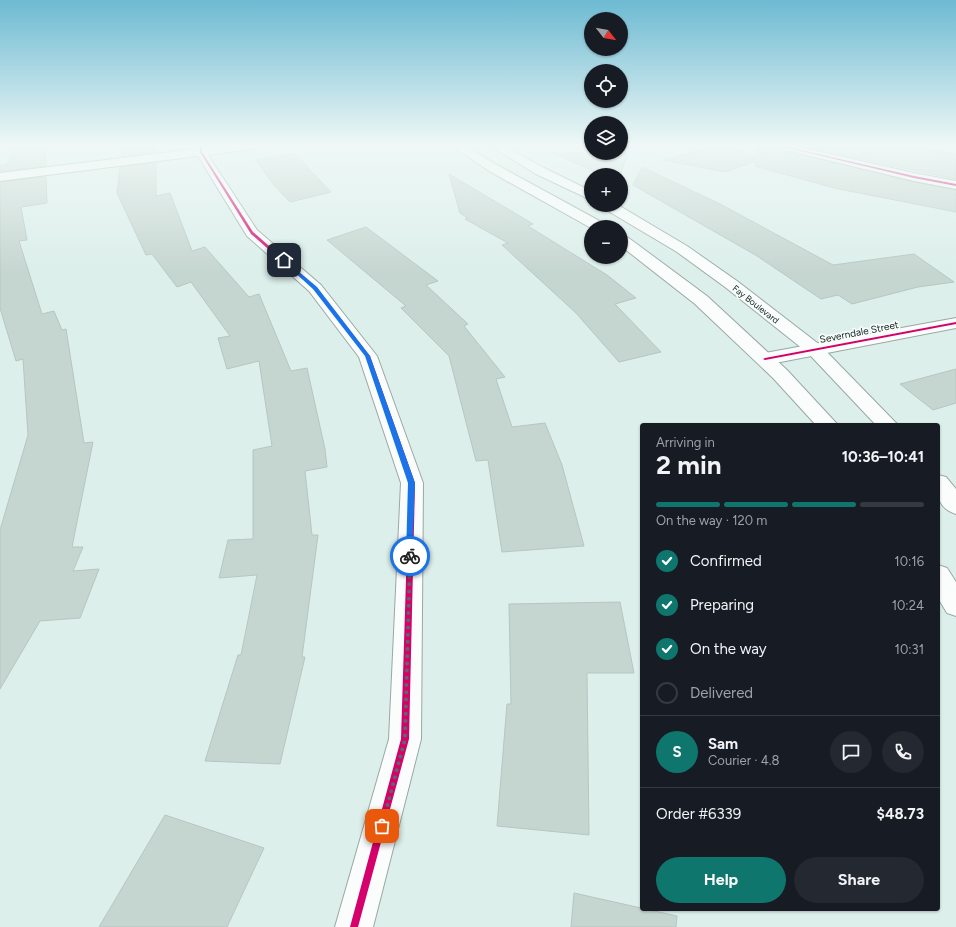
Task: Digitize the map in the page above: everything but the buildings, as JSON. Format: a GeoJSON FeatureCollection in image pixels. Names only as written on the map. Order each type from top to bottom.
{"type":"FeatureCollection","features":[{"type":"Feature","properties":{"kind":"street"},"geometry":{"type":"LineString","coordinates":[[225,188],[252,233],[315,288],[368,356],[412,483],[405,739],[354,927]]}},
{"type":"Feature","properties":{"kind":"street"},"geometry":{"type":"LineString","coordinates":[[530,188],[587,220]]}},
{"type":"Feature","properties":{"kind":"street","name":"Fay Boulevard"},"geometry":{"type":"LineString","coordinates":[[620,212],[682,249],[814,350],[886,423]]}},
{"type":"Feature","properties":{"kind":"street"},"geometry":{"type":"LineString","coordinates":[[628,244],[701,300],[765,359],[826,423]]}},
{"type":"Feature","properties":{"kind":"street","name":"Severndale Street"},"geometry":{"type":"LineString","coordinates":[[765,359],[956,323]]}},
{"type":"Feature","properties":{"kind":"street"},"geometry":{"type":"LineString","coordinates":[[940,485],[956,505]]}},
{"type":"Feature","properties":{"kind":"street"},"geometry":{"type":"LineString","coordinates":[[940,578],[956,605]]}},
{"type":"Feature","properties":{"kind":"cycle path"},"geometry":{"type":"LineString","coordinates":[[224,188],[252,233],[315,288],[368,356],[412,483],[405,739],[354,927]]}},
{"type":"Feature","properties":{"kind":"cycle path"},"geometry":{"type":"LineString","coordinates":[[765,359],[956,323]]}},
{"type":"Feature","properties":{"kind":"way so far"},"geometry":{"type":"LineString","coordinates":[[382,826],[405,739],[410,556]]}},
{"type":"Feature","properties":{"kind":"route"},"geometry":{"type":"LineString","coordinates":[[284,260],[315,288],[368,356],[412,483],[410,556]]}}]}
